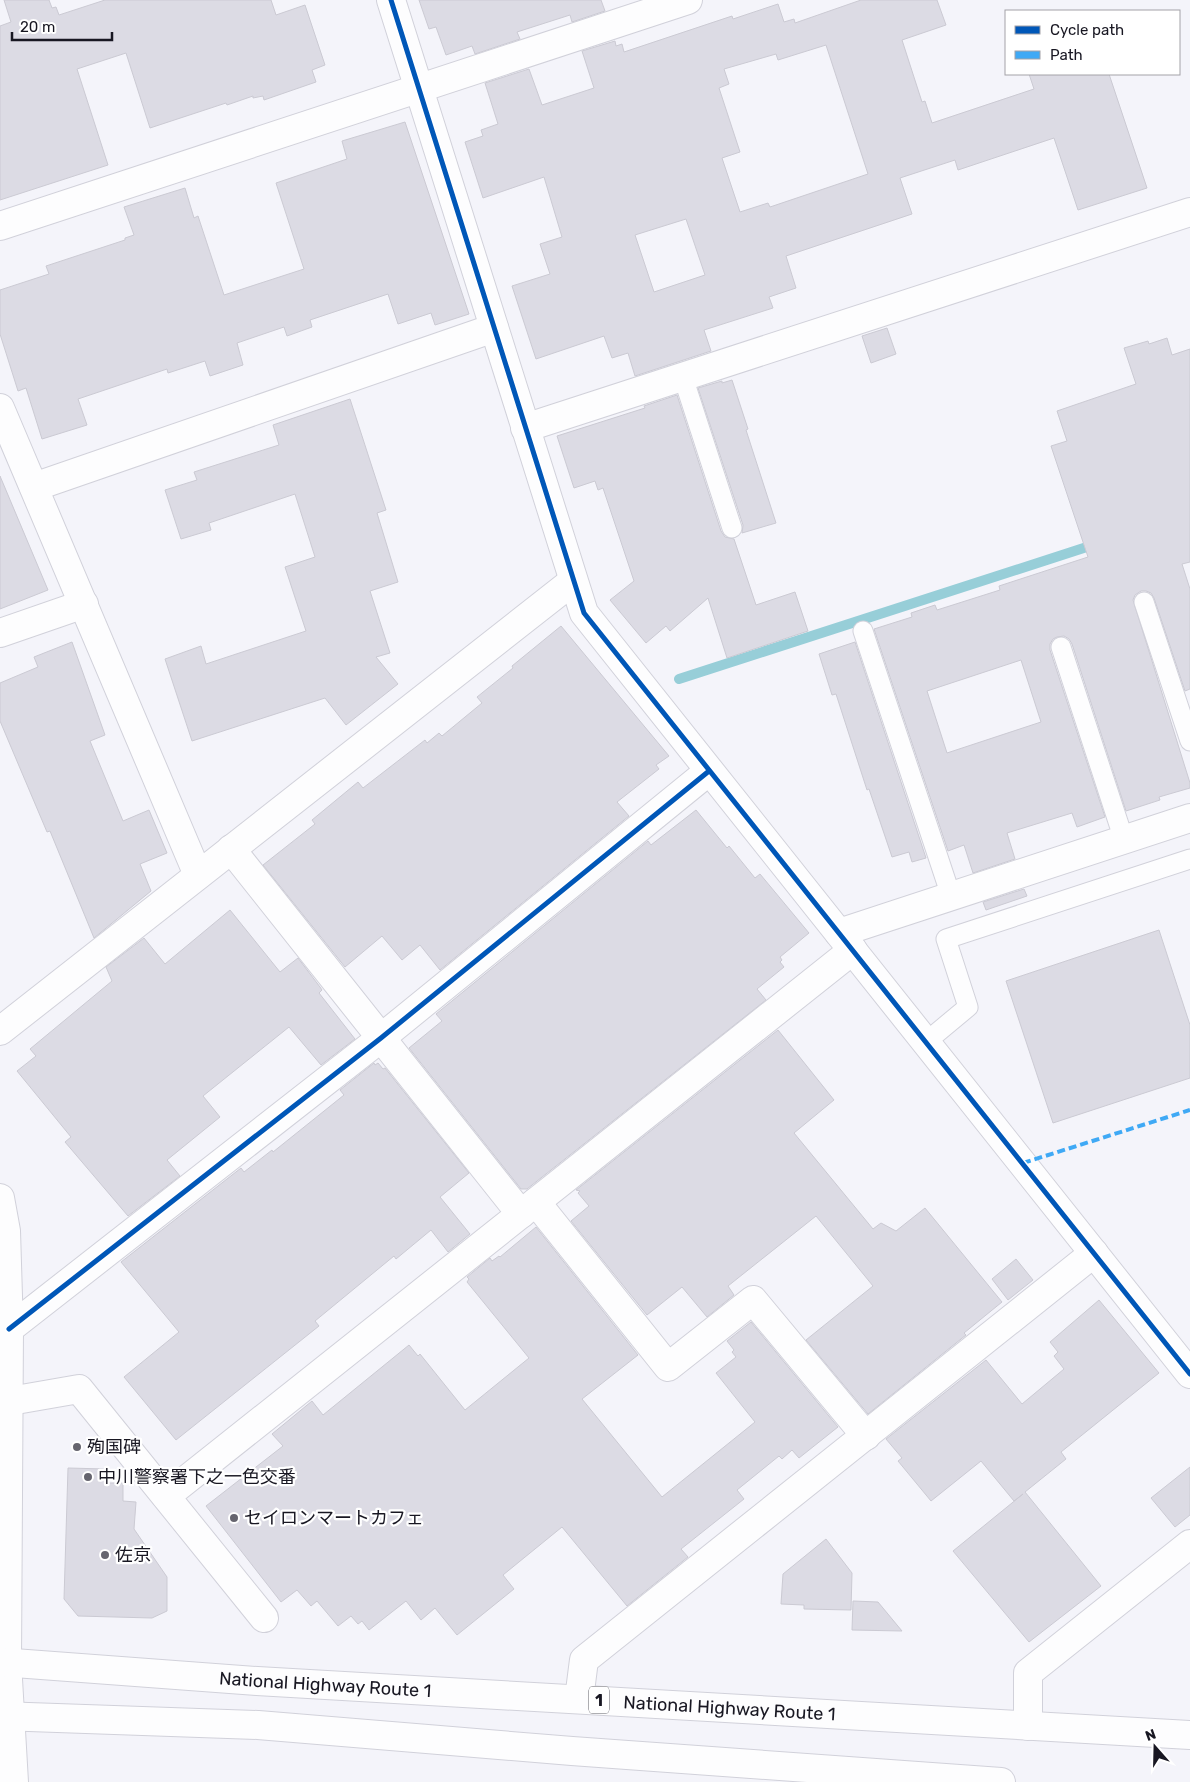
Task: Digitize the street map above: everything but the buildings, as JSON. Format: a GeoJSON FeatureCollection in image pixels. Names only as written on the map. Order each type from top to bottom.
{"type":"FeatureCollection","features":[{"type":"Feature","properties":{"kind":"main road"},"geometry":{"type":"LineString","coordinates":[[391,0],[584,613],[1190,1374]]}},
{"type":"Feature","properties":{"kind":"main road"},"geometry":{"type":"LineString","coordinates":[[0,226],[419,87],[634,8],[688,0]]}},
{"type":"Feature","properties":{"kind":"main road"},"geometry":{"type":"LineString","coordinates":[[525,428],[1190,212]]}},
{"type":"Feature","properties":{"kind":"main road"},"geometry":{"type":"LineString","coordinates":[[34,487],[494,328]]}},
{"type":"Feature","properties":{"kind":"main road"},"geometry":{"type":"LineString","coordinates":[[0,408],[198,876]]}},
{"type":"Feature","properties":{"kind":"main road"},"geometry":{"type":"LineString","coordinates":[[0,1031],[573,581]]}},
{"type":"Feature","properties":{"kind":"main road"},"geometry":{"type":"LineString","coordinates":[[0,633],[84,604]]}},
{"type":"Feature","properties":{"kind":"main road"},"geometry":{"type":"LineString","coordinates":[[9,1329],[381,1038],[710,771]]}},
{"type":"Feature","properties":{"kind":"main road"},"geometry":{"type":"LineString","coordinates":[[166,1496],[529,1208],[846,942],[951,896],[1190,818]]}},
{"type":"Feature","properties":{"kind":"main road"},"geometry":{"type":"LineString","coordinates":[[231,849],[381,1038],[668,1367],[753,1300],[866,1436]]}},
{"type":"Feature","properties":{"kind":"main road"},"geometry":{"type":"LineString","coordinates":[[0,1198],[6,1231],[10,1401],[4,1662],[5,1717],[14,1782]]}},
{"type":"Feature","properties":{"kind":"main road"},"geometry":{"type":"LineString","coordinates":[[579,1699],[584,1660],[1094,1253]]}},
{"type":"Feature","properties":{"kind":"main road"},"geometry":{"type":"LineString","coordinates":[[10,1401],[79,1389],[264,1618]]}},
{"type":"Feature","properties":{"kind":"main road"},"geometry":{"type":"LineString","coordinates":[[1028,1726],[1028,1672],[1190,1544]]}},
{"type":"Feature","properties":{"kind":"main road","name":"National Highway Route 1"},"geometry":{"type":"LineString","coordinates":[[4,1662],[257,1680],[1190,1735]]}},
{"type":"Feature","properties":{"kind":"main road"},"geometry":{"type":"LineString","coordinates":[[5,1717],[258,1725],[572,1751],[1001,1782]]}},
{"type":"Feature","properties":{"kind":"lane"},"geometry":{"type":"LineString","coordinates":[[683,377],[732,528]]}},
{"type":"Feature","properties":{"kind":"lane"},"geometry":{"type":"LineString","coordinates":[[1144,602],[1190,741]]}},
{"type":"Feature","properties":{"kind":"lane"},"geometry":{"type":"LineString","coordinates":[[863,631],[951,896]]}},
{"type":"Feature","properties":{"kind":"lane"},"geometry":{"type":"LineString","coordinates":[[1061,647],[1124,840]]}},
{"type":"Feature","properties":{"kind":"lane"},"geometry":{"type":"LineString","coordinates":[[926,1042],[968,1007],[946,939],[1190,859]]}},
{"type":"Feature","properties":{"kind":"waterway"},"geometry":{"type":"LineString","coordinates":[[679,679],[1096,544]]}},
{"type":"Feature","properties":{"kind":"marked path"},"geometry":{"type":"LineString","coordinates":[[1023,1163],[1190,1110]]}},
{"type":"Feature","properties":{"kind":"cycle path"},"geometry":{"type":"LineString","coordinates":[[391,0],[584,613],[1190,1374]]}},
{"type":"Feature","properties":{"kind":"cycle path"},"geometry":{"type":"LineString","coordinates":[[9,1329],[381,1038],[709,771]]}},
{"type":"Feature","properties":{"kind":"place","name":"殉国碑"},"geometry":{"type":"Point","coordinates":[77,1447]}},
{"type":"Feature","properties":{"kind":"place","name":"中川警察署下之一色交番"},"geometry":{"type":"Point","coordinates":[88,1477]}},
{"type":"Feature","properties":{"kind":"place","name":"セイロンマートカフェ"},"geometry":{"type":"Point","coordinates":[234,1518]}},
{"type":"Feature","properties":{"kind":"place","name":"佐京"},"geometry":{"type":"Point","coordinates":[105,1555]}}]}
